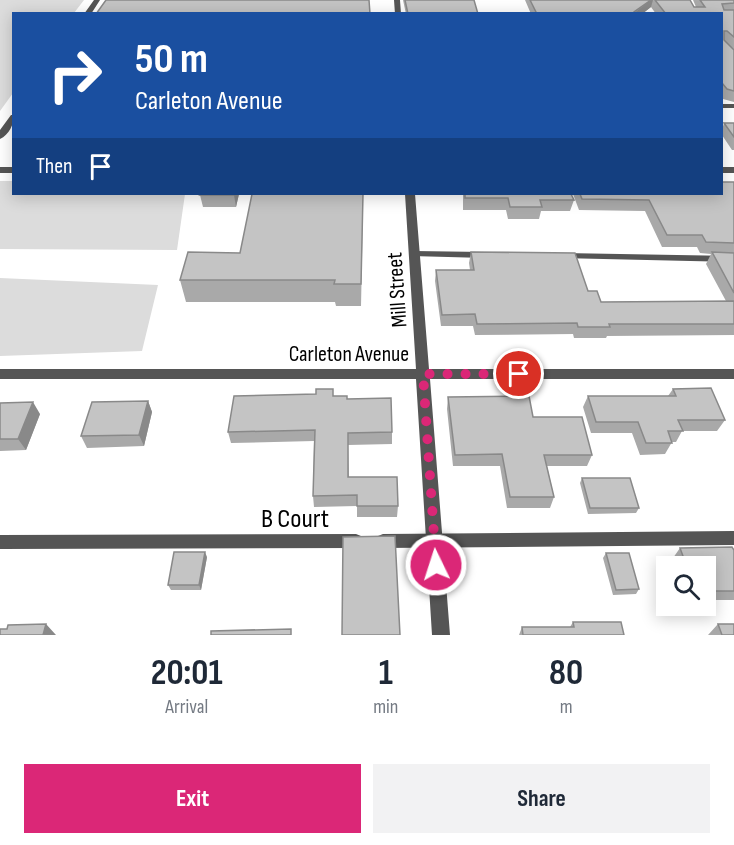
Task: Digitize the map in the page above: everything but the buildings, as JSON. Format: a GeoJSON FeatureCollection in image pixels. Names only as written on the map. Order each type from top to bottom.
{"type":"FeatureCollection","features":[{"type":"Feature","properties":{"kind":"street"},"geometry":{"type":"LineString","coordinates":[[0,136],[12,120]]}},
{"type":"Feature","properties":{"kind":"street","name":"Mill Street"},"geometry":{"type":"LineString","coordinates":[[410,195],[441,635]]}},
{"type":"Feature","properties":{"kind":"street","name":"Carleton Avenue"},"geometry":{"type":"LineString","coordinates":[[0,374],[734,374]]}},
{"type":"Feature","properties":{"kind":"lane"},"geometry":{"type":"LineString","coordinates":[[414,254],[497,255]]}},
{"type":"Feature","properties":{"kind":"lane"},"geometry":{"type":"LineString","coordinates":[[556,256],[734,258]]}},
{"type":"Feature","properties":{"kind":"lane","name":"B Court"},"geometry":{"type":"LineString","coordinates":[[0,542],[734,538]]}},
{"type":"Feature","properties":{"kind":"shaded area"},"geometry":{"type":"Polygon","coordinates":[[[0,0],[84,0],[75,12],[12,12],[12,94],[0,111],[0,0]]]}},
{"type":"Feature","properties":{"kind":"shaded area"},"geometry":{"type":"Polygon","coordinates":[[[0,181],[12,181],[12,195],[185,195],[177,250],[0,249],[0,181]]]}},
{"type":"Feature","properties":{"kind":"shaded area"},"geometry":{"type":"Polygon","coordinates":[[[0,278],[158,285],[142,351],[0,356],[0,278]]]}},
{"type":"Feature","properties":{"kind":"route"},"geometry":{"type":"LineString","coordinates":[[436,565],[423,374],[519,374]]}}]}
